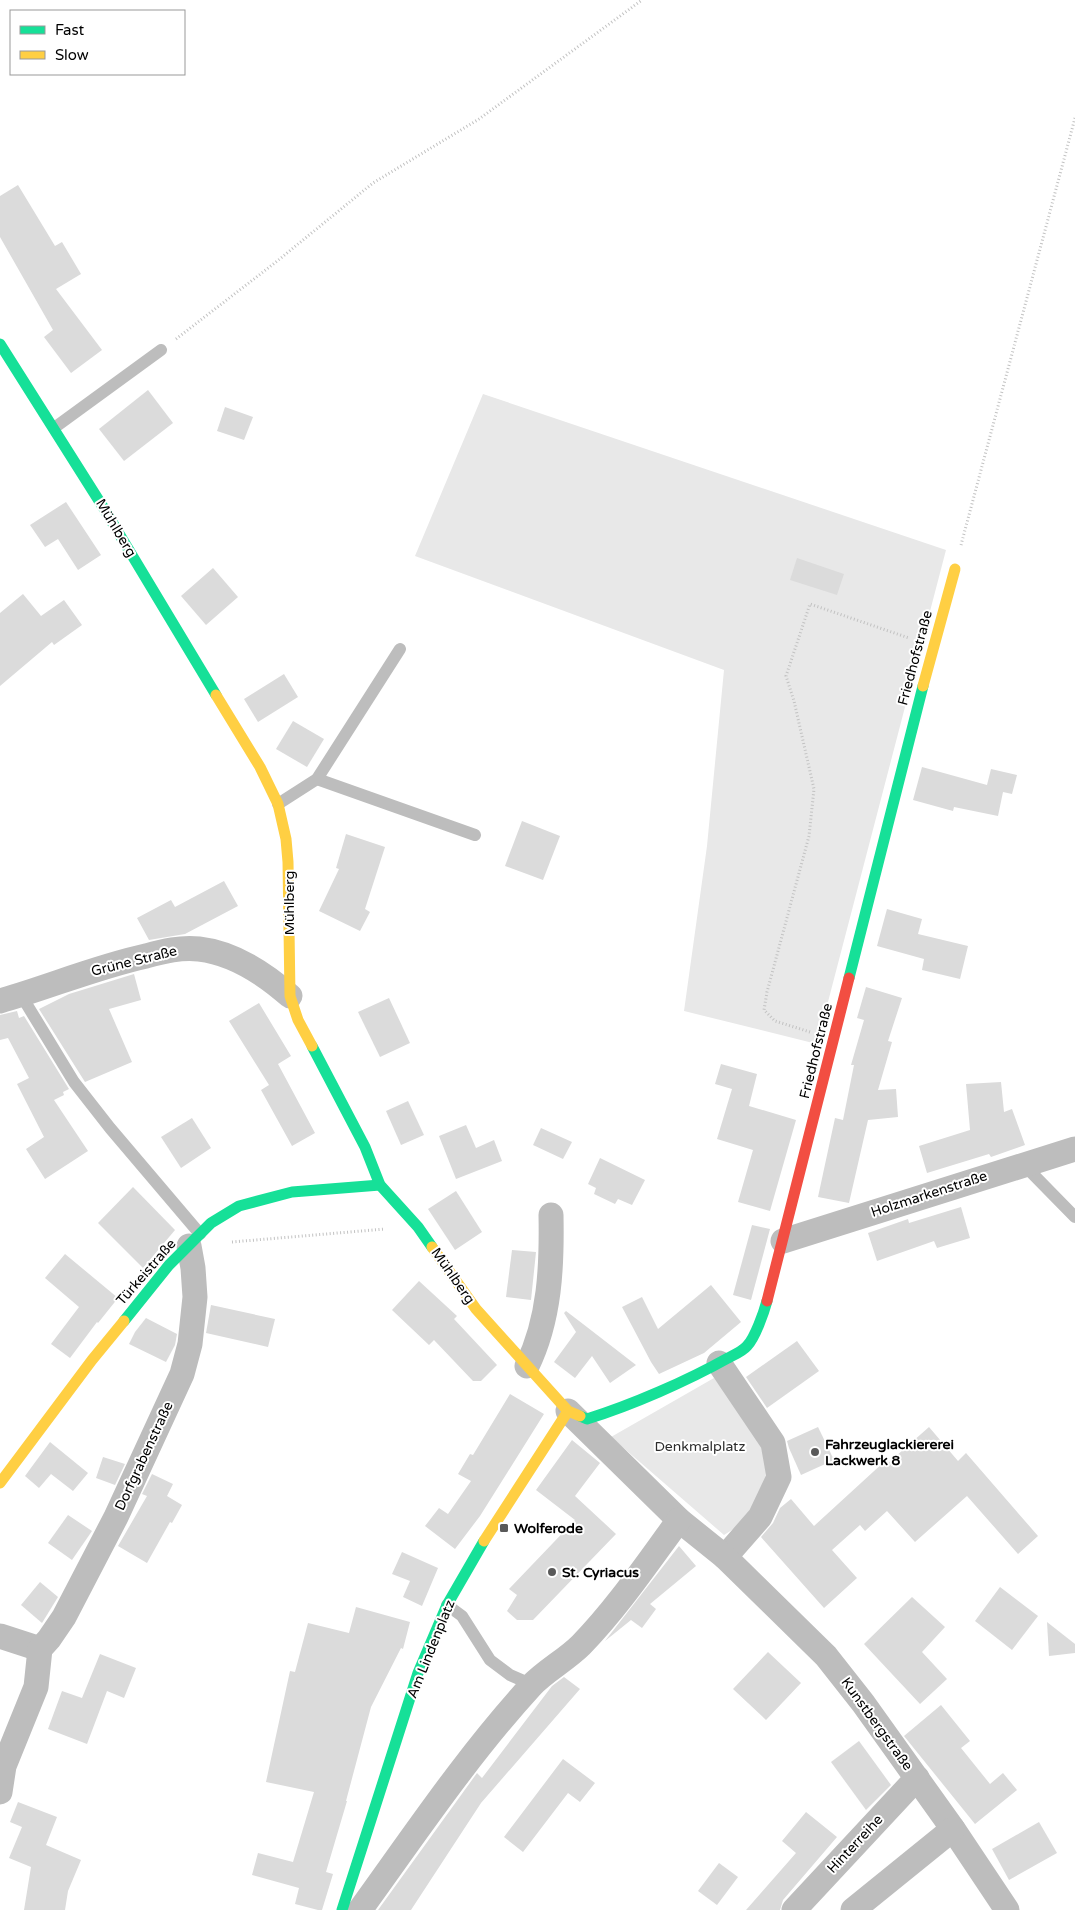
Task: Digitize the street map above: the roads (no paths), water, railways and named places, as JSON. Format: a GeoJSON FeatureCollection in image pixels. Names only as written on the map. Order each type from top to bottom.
{"type":"FeatureCollection","features":[{"type":"Feature","properties":{"kind":"street","name":"Mühlberg"},"geometry":{"type":"LineString","coordinates":[[0,344],[54,428],[260,767],[278,804],[286,839],[288,862],[290,996],[298,1020],[369,1155],[380,1185],[418,1227],[467,1298],[568,1411]]}},
{"type":"Feature","properties":{"kind":"street","name":"Friedhofstraße"},"geometry":{"type":"LineString","coordinates":[[568,1411],[587,1419],[603,1414],[718,1363],[747,1347],[753,1337],[766,1306],[955,570]]}},
{"type":"Feature","properties":{"kind":"street","name":"Grüne Straße"},"geometry":{"type":"LineString","coordinates":[[10,998],[128,960],[187,948],[210,951],[247,964],[268,977],[290,996]]}},
{"type":"Feature","properties":{"kind":"street","name":"Holzmarkenstraße"},"geometry":{"type":"LineString","coordinates":[[783,1241],[1075,1149]]}},
{"type":"Feature","properties":{"kind":"street","name":"Türkeistraße"},"geometry":{"type":"LineString","coordinates":[[0,1483],[92,1360],[169,1265],[211,1223],[239,1206],[292,1192],[380,1185]]}},
{"type":"Feature","properties":{"kind":"street"},"geometry":{"type":"LineString","coordinates":[[527,1366],[536,1347],[542,1327],[551,1261],[551,1215]]}},
{"type":"Feature","properties":{"kind":"street","name":"Dorfgrabenstraße"},"geometry":{"type":"LineString","coordinates":[[40,1649],[64,1617],[116,1517],[182,1374],[190,1344],[195,1297],[194,1240]]}},
{"type":"Feature","properties":{"kind":"street"},"geometry":{"type":"LineString","coordinates":[[718,1363],[773,1443],[780,1477],[760,1517],[725,1557]]}},
{"type":"Feature","properties":{"kind":"street","name":"Kunstbergstraße"},"geometry":{"type":"LineString","coordinates":[[568,1411],[680,1520],[725,1557],[826,1656],[917,1778],[1007,1910]]}},
{"type":"Feature","properties":{"kind":"street","name":"Am Lindenplatz"},"geometry":{"type":"LineString","coordinates":[[342,1910],[418,1673],[448,1605],[470,1562],[568,1411]]}},
{"type":"Feature","properties":{"kind":"street"},"geometry":{"type":"LineString","coordinates":[[360,1910],[445,1791],[491,1733],[533,1685],[580,1646],[622,1597],[680,1520]]}},
{"type":"Feature","properties":{"kind":"street"},"geometry":{"type":"LineString","coordinates":[[0,1636],[40,1649],[36,1687],[4,1766],[0,1792]]}},
{"type":"Feature","properties":{"kind":"street","name":"Hinterreihe"},"geometry":{"type":"LineString","coordinates":[[794,1910],[917,1778]]}},
{"type":"Feature","properties":{"kind":"street"},"geometry":{"type":"LineString","coordinates":[[853,1910],[953,1829]]}},
{"type":"Feature","properties":{"kind":"lane"},"geometry":{"type":"LineString","coordinates":[[54,428],[161,350]]}},
{"type":"Feature","properties":{"kind":"lane"},"geometry":{"type":"LineString","coordinates":[[278,804],[317,779],[400,650]]}},
{"type":"Feature","properties":{"kind":"lane"},"geometry":{"type":"LineString","coordinates":[[317,779],[475,835]]}},
{"type":"Feature","properties":{"kind":"lane"},"geometry":{"type":"LineString","coordinates":[[10,998],[194,1240]]}},
{"type":"Feature","properties":{"kind":"lane"},"geometry":{"type":"LineString","coordinates":[[1023,1164],[1075,1218]]}},
{"type":"Feature","properties":{"kind":"lane"},"geometry":{"type":"LineString","coordinates":[[448,1605],[462,1616],[490,1660],[510,1675],[533,1685]]}},
{"type":"Feature","properties":{"kind":"place","name":"Fahrzeuglackiererei Lackwerk 8"},"geometry":{"type":"Point","coordinates":[815,1452]}},
{"type":"Feature","properties":{"kind":"place","name":"Wolferode"},"geometry":{"type":"Point","coordinates":[504,1528]}},
{"type":"Feature","properties":{"kind":"place","name":"St. Cyriacus"},"geometry":{"type":"Point","coordinates":[552,1572]}},
{"type":"Feature","properties":{"kind":"park label","name":"Denkmalplatz"},"geometry":{"type":"Point","coordinates":[700,1446]}}]}
